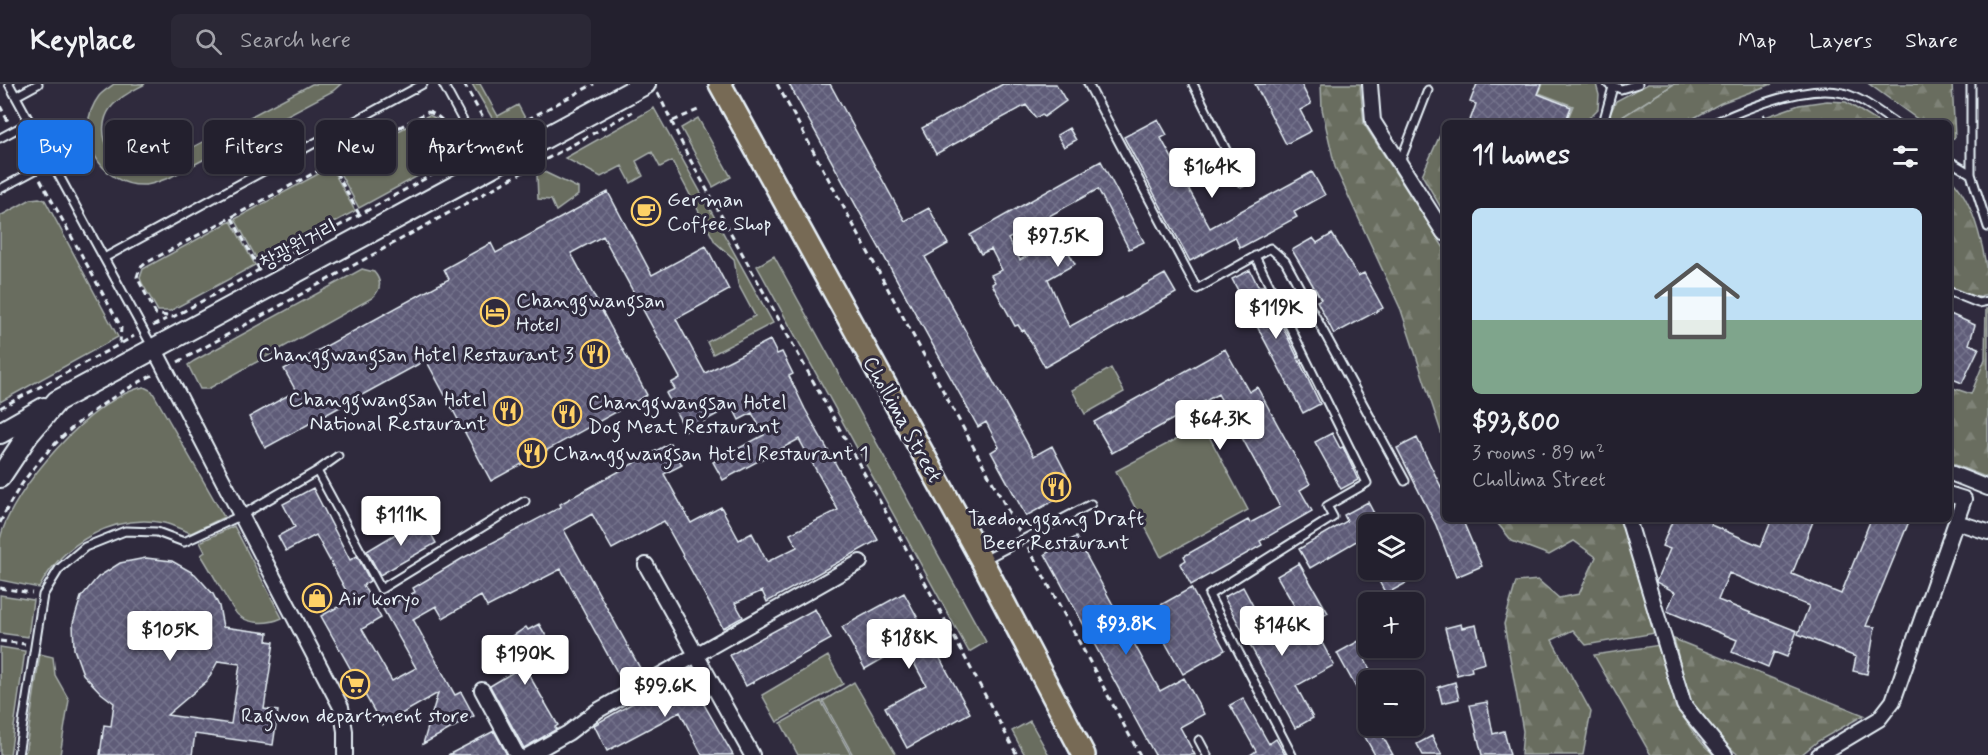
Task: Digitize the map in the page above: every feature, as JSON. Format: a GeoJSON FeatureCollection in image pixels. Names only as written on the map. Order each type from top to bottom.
{"type":"FeatureCollection","features":[{"type":"Feature","properties":{"kind":"main road","name":"Chollima Street"},"geometry":{"type":"LineString","coordinates":[[720,84],[982,561],[1084,755]]}},
{"type":"Feature","properties":{"kind":"main road","name":"창광원거리"},"geometry":{"type":"LineString","coordinates":[[545,142],[648,93]]}},
{"type":"Feature","properties":{"kind":"main road","name":"창광원거리"},"geometry":{"type":"LineString","coordinates":[[0,477],[28,435],[57,401],[480,174]]}},
{"type":"Feature","properties":{"kind":"main road"},"geometry":{"type":"LineString","coordinates":[[0,433],[57,401]]}},
{"type":"Feature","properties":{"kind":"street"},"geometry":{"type":"LineString","coordinates":[[1370,84],[1373,121],[1442,229]]}},
{"type":"Feature","properties":{"kind":"street"},"geometry":{"type":"LineString","coordinates":[[153,348],[340,707],[345,755]]}},
{"type":"Feature","properties":{"kind":"street"},"geometry":{"type":"LineString","coordinates":[[1952,474],[1988,489]]}},
{"type":"Feature","properties":{"kind":"street"},"geometry":{"type":"LineString","coordinates":[[1819,755],[1879,719],[1893,701],[1964,499],[1952,495]]}},
{"type":"Feature","properties":{"kind":"street"},"geometry":{"type":"LineString","coordinates":[[1629,522],[1684,705],[1725,755]]}},
{"type":"Feature","properties":{"kind":"street"},"geometry":{"type":"LineString","coordinates":[[1956,522],[1988,532]]}},
{"type":"Feature","properties":{"kind":"street"},"geometry":{"type":"LineString","coordinates":[[529,755],[568,734],[597,711],[860,562]]}},
{"type":"Feature","properties":{"kind":"street"},"geometry":{"type":"LineString","coordinates":[[646,565],[752,755]]}},
{"type":"Feature","properties":{"kind":"street"},"geometry":{"type":"LineString","coordinates":[[482,690],[517,755]]}},
{"type":"Feature","properties":{"kind":"lane"},"geometry":{"type":"LineString","coordinates":[[9,84],[29,120]]}},
{"type":"Feature","properties":{"kind":"lane"},"geometry":{"type":"LineString","coordinates":[[16,96],[38,84]]}},
{"type":"Feature","properties":{"kind":"lane"},"geometry":{"type":"LineString","coordinates":[[104,258],[423,84]]}},
{"type":"Feature","properties":{"kind":"lane"},"geometry":{"type":"LineString","coordinates":[[443,84],[462,120]]}},
{"type":"Feature","properties":{"kind":"lane"},"geometry":{"type":"LineString","coordinates":[[1088,84],[1197,289],[1270,248],[1285,261],[1405,481]]}},
{"type":"Feature","properties":{"kind":"lane"},"geometry":{"type":"LineString","coordinates":[[1193,84],[1242,182]]}},
{"type":"Feature","properties":{"kind":"lane"},"geometry":{"type":"LineString","coordinates":[[1604,120],[1611,86],[1621,89],[1638,84]]}},
{"type":"Feature","properties":{"kind":"lane"},"geometry":{"type":"LineString","coordinates":[[1971,84],[1971,174],[1988,227]]}},
{"type":"Feature","properties":{"kind":"lane"},"geometry":{"type":"LineString","coordinates":[[1399,165],[1428,90]]}},
{"type":"Feature","properties":{"kind":"lane"},"geometry":{"type":"LineString","coordinates":[[1722,120],[1785,96],[1827,91],[1856,98],[1890,120]]}},
{"type":"Feature","properties":{"kind":"lane"},"geometry":{"type":"LineString","coordinates":[[0,138],[18,128]]}},
{"type":"Feature","properties":{"kind":"lane"},"geometry":{"type":"LineString","coordinates":[[1952,162],[1971,174]]}},
{"type":"Feature","properties":{"kind":"lane"},"geometry":{"type":"LineString","coordinates":[[0,189],[28,174]]}},
{"type":"Feature","properties":{"kind":"lane"},"geometry":{"type":"LineString","coordinates":[[59,174],[153,348]]}},
{"type":"Feature","properties":{"kind":"lane"},"geometry":{"type":"LineString","coordinates":[[1255,256],[1367,483],[1327,506],[1333,517],[1209,595],[1292,755]]}},
{"type":"Feature","properties":{"kind":"lane"},"geometry":{"type":"LineString","coordinates":[[1952,293],[1978,303],[1988,301]]}},
{"type":"Feature","properties":{"kind":"lane"},"geometry":{"type":"LineString","coordinates":[[18,755],[43,595],[59,569],[85,547],[125,531],[157,532],[184,542],[242,515],[338,456]]}},
{"type":"Feature","properties":{"kind":"lane"},"geometry":{"type":"LineString","coordinates":[[317,471],[381,589],[525,501]]}},
{"type":"Feature","properties":{"kind":"lane"},"geometry":{"type":"LineString","coordinates":[[982,561],[1091,504]]}},
{"type":"Feature","properties":{"kind":"lane"},"geometry":{"type":"LineString","coordinates":[[1199,740],[1207,755]]}},
{"type":"Feature","properties":{"kind":"path"},"geometry":{"type":"LineString","coordinates":[[464,84],[488,127],[500,134],[594,84]]}},
{"type":"Feature","properties":{"kind":"path"},"geometry":{"type":"LineString","coordinates":[[777,84],[1140,755]]}},
{"type":"Feature","properties":{"kind":"path"},"geometry":{"type":"LineString","coordinates":[[648,93],[660,97],[687,154],[929,590],[1017,755]]}},
{"type":"Feature","properties":{"kind":"path"},"geometry":{"type":"LineString","coordinates":[[0,106],[18,138]]}},
{"type":"Feature","properties":{"kind":"path"},"geometry":{"type":"LineString","coordinates":[[0,523],[8,505],[36,463],[73,425],[114,396],[641,107]]}},
{"type":"Feature","properties":{"kind":"path"},"geometry":{"type":"LineString","coordinates":[[673,121],[700,109]]}},
{"type":"Feature","properties":{"kind":"path"},"geometry":{"type":"LineString","coordinates":[[316,171],[146,263],[138,271],[138,283],[156,314],[167,318],[450,165],[456,156],[457,146],[442,120],[428,112],[396,129]]}},
{"type":"Feature","properties":{"kind":"path"},"geometry":{"type":"LineString","coordinates":[[0,408],[120,344],[122,339],[121,327],[37,174]]}},
{"type":"Feature","properties":{"kind":"path"},"geometry":{"type":"LineString","coordinates":[[337,174],[359,214]]}},
{"type":"Feature","properties":{"kind":"path"},"geometry":{"type":"LineString","coordinates":[[231,217],[259,269]]}},
{"type":"Feature","properties":{"kind":"path"},"geometry":{"type":"LineString","coordinates":[[0,588],[43,595]]}},
{"type":"Feature","properties":{"kind":"path"},"geometry":{"type":"LineString","coordinates":[[0,641],[35,646]]}},
{"type":"Feature","properties":{"kind":"green space"},"geometry":{"type":"Polygon","coordinates":[[[114,84],[145,84],[124,96],[107,113],[104,122],[105,169],[93,151],[93,120],[89,120],[91,111],[104,91],[114,84]]]}},
{"type":"Feature","properties":{"kind":"green space"},"geometry":{"type":"Polygon","coordinates":[[[312,84],[341,84],[333,91],[278,120],[244,120],[312,84]]]}},
{"type":"Feature","properties":{"kind":"green space"},"geometry":{"type":"Polygon","coordinates":[[[472,84],[480,84],[498,116],[518,105],[526,120],[493,120],[472,84]]]}},
{"type":"Feature","properties":{"kind":"green space"},"geometry":{"type":"Polygon","coordinates":[[[1321,84],[1360,84],[1364,124],[1442,245],[1442,435],[1401,310],[1335,167],[1322,109],[1321,84]]]}},
{"type":"Feature","properties":{"kind":"green space"},"geometry":{"type":"Polygon","coordinates":[[[1543,84],[1596,84],[1599,95],[1598,109],[1587,120],[1567,120],[1573,106],[1539,93],[1543,84]]]}},
{"type":"Feature","properties":{"kind":"green space"},"geometry":{"type":"Polygon","coordinates":[[[1648,84],[1674,84],[1620,120],[1607,120],[1616,101],[1648,84]]]}},
{"type":"Feature","properties":{"kind":"green space"},"geometry":{"type":"Polygon","coordinates":[[[1674,84],[1772,84],[1721,103],[1690,120],[1619,119],[1674,84]]]}},
{"type":"Feature","properties":{"kind":"green space"},"geometry":{"type":"Polygon","coordinates":[[[1869,84],[1952,84],[1955,137],[1952,139],[1952,120],[1919,120],[1869,84]]]}},
{"type":"Feature","properties":{"kind":"green space"},"geometry":{"type":"Polygon","coordinates":[[[1827,101],[1846,102],[1875,120],[1756,120],[1799,105],[1827,101]]]}},
{"type":"Feature","properties":{"kind":"green space"},"geometry":{"type":"Polygon","coordinates":[[[654,108],[773,323],[713,354],[707,342],[755,316],[738,284],[734,259],[715,242],[672,161],[660,167],[652,152],[636,161],[643,176],[631,183],[622,166],[601,177],[565,158],[654,108]]]}},
{"type":"Feature","properties":{"kind":"green space"},"geometry":{"type":"Polygon","coordinates":[[[429,115],[436,120],[419,120],[429,115]]]}},
{"type":"Feature","properties":{"kind":"green space"},"geometry":{"type":"Polygon","coordinates":[[[698,118],[731,177],[713,187],[681,128],[698,118]]]}},
{"type":"Feature","properties":{"kind":"green space"},"geometry":{"type":"Polygon","coordinates":[[[408,126],[408,174],[422,174],[359,208],[340,174],[396,174],[396,132],[408,126]]]}},
{"type":"Feature","properties":{"kind":"green space"},"geometry":{"type":"Polygon","coordinates":[[[1441,133],[1442,133],[1442,210],[1422,175],[1441,133]]]}},
{"type":"Feature","properties":{"kind":"green space"},"geometry":{"type":"Polygon","coordinates":[[[204,141],[204,159],[192,166],[192,148],[204,141]]]}},
{"type":"Feature","properties":{"kind":"green space"},"geometry":{"type":"Polygon","coordinates":[[[545,172],[578,188],[578,195],[556,211],[551,200],[538,199],[537,175],[545,172]]]}},
{"type":"Feature","properties":{"kind":"green space"},"geometry":{"type":"Polygon","coordinates":[[[111,174],[177,174],[146,185],[130,184],[111,174]]]}},
{"type":"Feature","properties":{"kind":"green space"},"geometry":{"type":"Polygon","coordinates":[[[318,174],[335,174],[355,211],[259,263],[235,219],[318,174]]]}},
{"type":"Feature","properties":{"kind":"green space"},"geometry":{"type":"Polygon","coordinates":[[[1952,180],[1966,199],[1973,214],[1986,265],[1988,294],[1975,297],[1952,289],[1952,180]]]}},
{"type":"Feature","properties":{"kind":"green space"},"geometry":{"type":"Polygon","coordinates":[[[31,199],[45,200],[118,337],[0,402],[0,216],[31,199]]]}},
{"type":"Feature","properties":{"kind":"green space"},"geometry":{"type":"Polygon","coordinates":[[[231,221],[255,265],[170,311],[158,311],[140,278],[143,269],[231,221]]]}},
{"type":"Feature","properties":{"kind":"green space"},"geometry":{"type":"Polygon","coordinates":[[[774,256],[986,642],[969,652],[757,266],[774,256]]]}},
{"type":"Feature","properties":{"kind":"green space"},"geometry":{"type":"Polygon","coordinates":[[[362,269],[374,272],[378,279],[379,289],[372,298],[208,389],[200,389],[188,365],[362,269]]]}},
{"type":"Feature","properties":{"kind":"green space"},"geometry":{"type":"Polygon","coordinates":[[[1986,309],[1988,309],[1988,478],[1952,464],[1952,391],[1953,388],[1971,394],[1985,359],[1986,309]]]}},
{"type":"Feature","properties":{"kind":"green space"},"geometry":{"type":"Polygon","coordinates":[[[1111,368],[1124,392],[1085,414],[1072,390],[1111,368]]]}},
{"type":"Feature","properties":{"kind":"green space"},"geometry":{"type":"Polygon","coordinates":[[[144,387],[152,391],[224,517],[191,533],[164,523],[145,521],[108,528],[75,545],[49,572],[39,588],[0,580],[0,539],[7,519],[37,472],[79,426],[124,394],[144,387]]]}},
{"type":"Feature","properties":{"kind":"green space"},"geometry":{"type":"Polygon","coordinates":[[[1203,425],[1248,510],[1161,557],[1116,471],[1203,425]]]}},
{"type":"Feature","properties":{"kind":"green space"},"geometry":{"type":"Polygon","coordinates":[[[1496,522],[1624,522],[1655,633],[1586,645],[1573,630],[1552,640],[1591,712],[1583,755],[1521,755],[1523,731],[1504,624],[1516,582],[1538,580],[1559,598],[1579,594],[1596,557],[1574,541],[1549,555],[1512,541],[1496,522]]]}},
{"type":"Feature","properties":{"kind":"green space"},"geometry":{"type":"Polygon","coordinates":[[[234,526],[282,618],[260,622],[248,621],[238,615],[201,555],[205,552],[200,542],[234,526]]]}},
{"type":"Feature","properties":{"kind":"green space"},"geometry":{"type":"Polygon","coordinates":[[[0,595],[33,600],[28,637],[0,633],[0,595]]]}},
{"type":"Feature","properties":{"kind":"green space"},"geometry":{"type":"Polygon","coordinates":[[[1674,639],[1864,715],[1818,741],[1801,755],[1738,755],[1710,728],[1688,697],[1674,639]]]}},
{"type":"Feature","properties":{"kind":"green space"},"geometry":{"type":"Polygon","coordinates":[[[1660,645],[1667,676],[1684,718],[1692,731],[1714,755],[1651,755],[1594,655],[1660,645]]]}},
{"type":"Feature","properties":{"kind":"green space"},"geometry":{"type":"Polygon","coordinates":[[[0,647],[25,651],[10,755],[0,755],[0,647]]]}},
{"type":"Feature","properties":{"kind":"green space"},"geometry":{"type":"Polygon","coordinates":[[[40,654],[53,657],[55,675],[69,700],[60,755],[25,755],[40,654]]]}},
{"type":"Feature","properties":{"kind":"green space"},"geometry":{"type":"Polygon","coordinates":[[[828,656],[843,684],[777,722],[762,695],[828,656]]]}},
{"type":"Feature","properties":{"kind":"green space"},"geometry":{"type":"Polygon","coordinates":[[[854,682],[896,755],[853,755],[823,701],[854,682]]]}},
{"type":"Feature","properties":{"kind":"green space"},"geometry":{"type":"Polygon","coordinates":[[[821,701],[851,755],[798,755],[781,723],[821,701]]]}},
{"type":"Feature","properties":{"kind":"green space"},"geometry":{"type":"Polygon","coordinates":[[[1030,721],[1049,755],[1025,755],[1012,731],[1030,721]]]}},
{"type":"Feature","properties":{"kind":"building"},"geometry":{"type":"Polygon","coordinates":[[[789,84],[830,84],[905,221],[929,208],[948,244],[925,257],[1034,456],[1052,446],[1067,475],[1051,484],[1059,498],[1026,516],[991,452],[999,447],[986,422],[978,427],[789,84]]]}},
{"type":"Feature","properties":{"kind":"building"},"geometry":{"type":"Polygon","coordinates":[[[1003,84],[1056,84],[1066,101],[1044,117],[1042,114],[1036,118],[1026,105],[936,154],[922,128],[1003,84]]]}},
{"type":"Feature","properties":{"kind":"building"},"geometry":{"type":"Polygon","coordinates":[[[1255,84],[1301,84],[1311,104],[1300,110],[1311,131],[1286,144],[1255,84]]]}},
{"type":"Feature","properties":{"kind":"building"},"geometry":{"type":"Polygon","coordinates":[[[1477,84],[1542,84],[1538,94],[1571,107],[1566,120],[1470,120],[1476,104],[1470,102],[1477,84]]]}},
{"type":"Feature","properties":{"kind":"building"},"geometry":{"type":"Polygon","coordinates":[[[1158,119],[1167,135],[1161,138],[1210,228],[1312,172],[1325,195],[1294,212],[1297,217],[1240,248],[1235,237],[1190,261],[1124,137],[1158,119]]]}},
{"type":"Feature","properties":{"kind":"building"},"geometry":{"type":"Polygon","coordinates":[[[1069,128],[1076,140],[1064,147],[1057,135],[1069,128]]]}},
{"type":"Feature","properties":{"kind":"building"},"geometry":{"type":"Polygon","coordinates":[[[1101,161],[1144,242],[1129,249],[1098,189],[1049,216],[1075,264],[1048,279],[1069,327],[1165,274],[1176,293],[1045,367],[1024,330],[1022,331],[1018,325],[1015,326],[992,284],[995,282],[991,275],[1002,270],[991,249],[981,254],[970,235],[1101,161]],[[1033,225],[1008,239],[1020,260],[1045,246],[1033,225]]]}},
{"type":"Feature","properties":{"kind":"building"},"geometry":{"type":"Polygon","coordinates":[[[608,192],[652,275],[706,246],[729,290],[676,319],[705,373],[770,340],[777,354],[782,352],[793,374],[789,376],[805,409],[878,540],[767,602],[762,591],[735,603],[743,617],[723,628],[664,521],[612,549],[592,514],[564,530],[641,670],[622,681],[561,569],[487,607],[481,596],[443,618],[436,606],[413,619],[455,695],[461,692],[474,716],[423,744],[438,693],[382,725],[321,616],[351,600],[316,535],[286,551],[278,536],[295,527],[283,504],[313,488],[350,560],[357,556],[370,581],[363,585],[381,618],[362,629],[392,681],[416,668],[383,609],[415,592],[413,588],[463,558],[561,507],[560,504],[670,443],[682,465],[664,474],[691,523],[721,507],[739,540],[752,533],[767,562],[797,547],[790,534],[838,510],[799,439],[723,480],[713,462],[764,435],[752,413],[739,420],[732,406],[686,431],[666,393],[675,389],[671,383],[680,378],[603,236],[571,253],[647,395],[491,481],[426,360],[265,448],[249,417],[296,391],[284,369],[449,279],[444,269],[491,243],[496,253],[608,192]]]}},
{"type":"Feature","properties":{"kind":"building"},"geometry":{"type":"Polygon","coordinates":[[[1332,234],[1358,276],[1364,273],[1383,308],[1334,334],[1317,301],[1321,299],[1292,250],[1313,238],[1317,243],[1332,234]]]}},
{"type":"Feature","properties":{"kind":"building"},"geometry":{"type":"Polygon","coordinates":[[[1250,270],[1258,286],[1263,286],[1320,404],[1303,413],[1232,279],[1250,270]]]}},
{"type":"Feature","properties":{"kind":"building"},"geometry":{"type":"Polygon","coordinates":[[[1952,315],[1975,325],[1969,344],[1979,348],[1962,383],[1952,379],[1952,315]]]}},
{"type":"Feature","properties":{"kind":"building"},"geometry":{"type":"Polygon","coordinates":[[[1225,349],[1249,392],[1257,387],[1310,484],[1300,490],[1312,511],[1260,541],[1262,545],[1191,585],[1180,564],[1186,560],[1184,556],[1248,520],[1250,523],[1280,507],[1218,394],[1112,453],[1094,422],[1225,349]]]}},
{"type":"Feature","properties":{"kind":"building"},"geometry":{"type":"Polygon","coordinates":[[[1332,433],[1340,448],[1343,447],[1358,480],[1341,489],[1315,442],[1332,433]]]}},
{"type":"Feature","properties":{"kind":"building"},"geometry":{"type":"Polygon","coordinates":[[[1417,438],[1442,489],[1442,522],[1463,522],[1482,566],[1456,577],[1436,525],[1397,448],[1417,438]]]}},
{"type":"Feature","properties":{"kind":"building"},"geometry":{"type":"Polygon","coordinates":[[[1368,502],[1374,514],[1358,514],[1358,540],[1310,568],[1299,549],[1347,521],[1344,515],[1368,502]]]}},
{"type":"Feature","properties":{"kind":"building"},"geometry":{"type":"Polygon","coordinates":[[[422,518],[436,543],[380,575],[367,551],[422,518]]]}},
{"type":"Feature","properties":{"kind":"building"},"geometry":{"type":"Polygon","coordinates":[[[1672,522],[1712,522],[1711,525],[1761,546],[1771,522],[1813,522],[1792,574],[1841,594],[1870,522],[1909,522],[1866,626],[1875,627],[1867,674],[1853,671],[1856,657],[1798,634],[1809,606],[1729,573],[1718,600],[1797,631],[1787,657],[1774,652],[1768,667],[1732,652],[1737,640],[1667,611],[1675,592],[1656,582],[1670,549],[1662,546],[1672,522]]]}},
{"type":"Feature","properties":{"kind":"building"},"geometry":{"type":"Polygon","coordinates":[[[1076,537],[1160,691],[1184,678],[1204,714],[1180,727],[1195,755],[1155,755],[1045,554],[1076,537]]]}},
{"type":"Feature","properties":{"kind":"building"},"geometry":{"type":"Polygon","coordinates":[[[146,558],[172,561],[195,574],[213,594],[219,606],[223,627],[268,633],[267,641],[274,642],[264,709],[278,711],[273,745],[195,734],[192,755],[100,755],[104,725],[111,726],[114,703],[83,674],[74,649],[73,623],[81,597],[98,577],[120,563],[146,558]],[[218,661],[207,681],[167,715],[231,724],[240,664],[218,661]]]}},
{"type":"Feature","properties":{"kind":"building"},"geometry":{"type":"Polygon","coordinates":[[[1299,563],[1328,613],[1306,626],[1277,576],[1299,563]]]}},
{"type":"Feature","properties":{"kind":"building"},"geometry":{"type":"Polygon","coordinates":[[[1378,580],[1410,581],[1390,592],[1385,592],[1378,580]]]}},
{"type":"Feature","properties":{"kind":"building"},"geometry":{"type":"Polygon","coordinates":[[[1243,587],[1277,651],[1315,630],[1334,665],[1296,686],[1313,718],[1295,728],[1224,597],[1243,587]]]}},
{"type":"Feature","properties":{"kind":"building"},"geometry":{"type":"Polygon","coordinates":[[[1191,588],[1225,650],[1183,674],[1148,612],[1191,588]]]}},
{"type":"Feature","properties":{"kind":"building"},"geometry":{"type":"Polygon","coordinates":[[[904,593],[970,713],[907,748],[885,707],[926,685],[898,634],[877,645],[884,658],[865,669],[842,627],[904,593]]]}},
{"type":"Feature","properties":{"kind":"building"},"geometry":{"type":"Polygon","coordinates":[[[815,609],[831,639],[746,686],[730,655],[815,609]]]}},
{"type":"Feature","properties":{"kind":"building"},"geometry":{"type":"Polygon","coordinates":[[[539,624],[553,648],[545,653],[547,658],[526,670],[558,725],[555,727],[557,729],[524,748],[490,686],[512,673],[497,647],[526,627],[528,630],[539,624]]]}},
{"type":"Feature","properties":{"kind":"building"},"geometry":{"type":"Polygon","coordinates":[[[1461,624],[1462,628],[1476,625],[1485,663],[1471,667],[1472,671],[1457,675],[1445,628],[1461,624]]]}},
{"type":"Feature","properties":{"kind":"building"},"geometry":{"type":"Polygon","coordinates":[[[1358,641],[1358,658],[1369,658],[1365,660],[1370,670],[1358,670],[1358,691],[1337,653],[1358,641]]]}},
{"type":"Feature","properties":{"kind":"building"},"geometry":{"type":"Polygon","coordinates":[[[686,673],[733,755],[702,755],[680,712],[607,751],[594,725],[686,673]]]}},
{"type":"Feature","properties":{"kind":"building"},"geometry":{"type":"Polygon","coordinates":[[[1455,682],[1459,699],[1442,703],[1438,687],[1455,682]]]}},
{"type":"Feature","properties":{"kind":"building"},"geometry":{"type":"Polygon","coordinates":[[[1243,698],[1269,744],[1276,739],[1285,755],[1250,755],[1256,751],[1230,705],[1243,698]]]}},
{"type":"Feature","properties":{"kind":"building"},"geometry":{"type":"Polygon","coordinates":[[[1487,702],[1493,734],[1504,731],[1510,755],[1482,755],[1470,705],[1487,702]]]}},
{"type":"Feature","properties":{"kind":"building"},"geometry":{"type":"Polygon","coordinates":[[[494,731],[507,755],[448,755],[494,731]]]}},
{"type":"Feature","properties":{"kind":"building"},"geometry":{"type":"Polygon","coordinates":[[[1365,736],[1383,736],[1393,755],[1375,755],[1365,736]]]}},
{"type":"Feature","properties":{"kind":"building"},"geometry":{"type":"Polygon","coordinates":[[[1432,736],[1442,755],[1423,755],[1417,744],[1432,736]]]}},
{"type":"Feature","properties":{"kind":"place","name":"German Coffee Shop"},"geometry":{"type":"Point","coordinates":[646,211]}},
{"type":"Feature","properties":{"kind":"place","name":"Changgwangsan Hotel"},"geometry":{"type":"Point","coordinates":[495,312]}},
{"type":"Feature","properties":{"kind":"place","name":"Changgwangsan Hotel Restaurant 3"},"geometry":{"type":"Point","coordinates":[595,354]}},
{"type":"Feature","properties":{"kind":"place","name":"Changgwangsan Hotel National Restaurant"},"geometry":{"type":"Point","coordinates":[508,411]}},
{"type":"Feature","properties":{"kind":"place","name":"Changgwangsan Hotel Dog Meat Restaurant"},"geometry":{"type":"Point","coordinates":[567,414]}},
{"type":"Feature","properties":{"kind":"place","name":"Changgwangsan Hotel Restaurant 1"},"geometry":{"type":"Point","coordinates":[532,453]}},
{"type":"Feature","properties":{"kind":"place","name":"Taedonggang Draft Beer Restaurant"},"geometry":{"type":"Point","coordinates":[1056,487]}},
{"type":"Feature","properties":{"kind":"place","name":"Air koryo"},"geometry":{"type":"Point","coordinates":[317,598]}},
{"type":"Feature","properties":{"kind":"place","name":"Ragwon department store"},"geometry":{"type":"Point","coordinates":[355,684]}}]}
